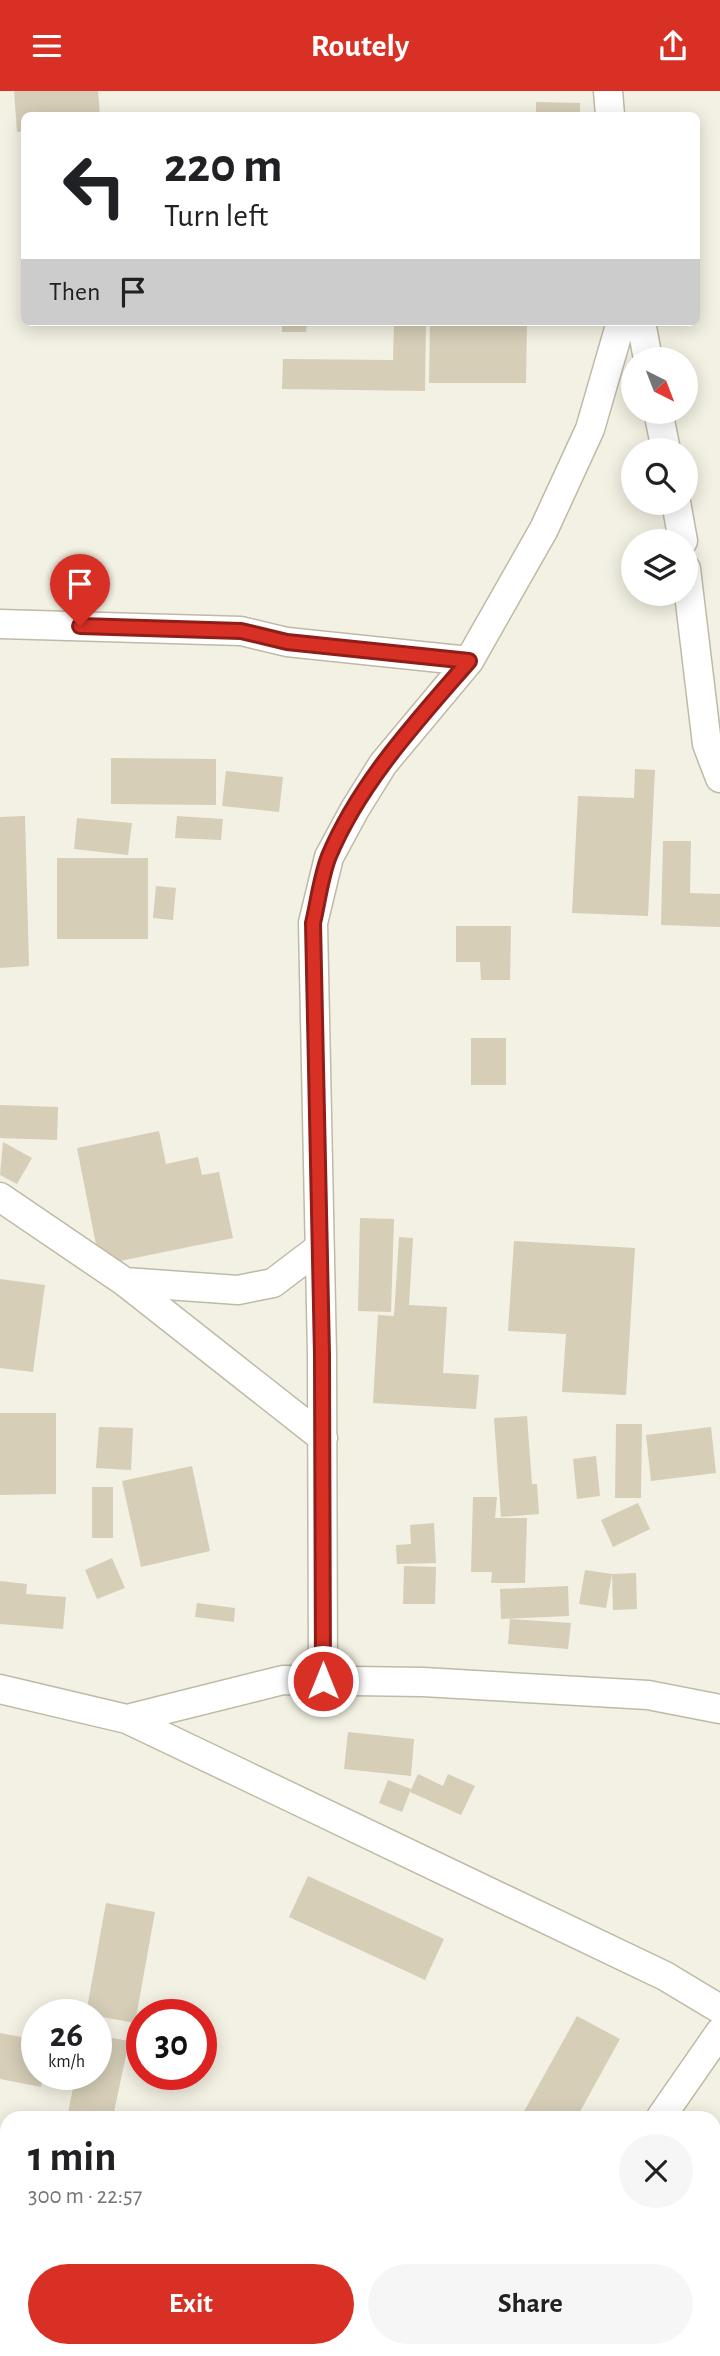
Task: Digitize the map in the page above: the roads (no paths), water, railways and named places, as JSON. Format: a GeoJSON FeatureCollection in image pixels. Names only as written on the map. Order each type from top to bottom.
{"type":"FeatureCollection","features":[{"type":"Feature","properties":{"kind":"street"},"geometry":{"type":"LineString","coordinates":[[608,91],[610,112]]}},
{"type":"Feature","properties":{"kind":"street"},"geometry":{"type":"LineString","coordinates":[[323,1681],[323,1438],[313,923],[329,857],[383,764],[469,661],[544,529],[590,429],[620,326]]}},
{"type":"Feature","properties":{"kind":"street"},"geometry":{"type":"LineString","coordinates":[[642,326],[646,347]]}},
{"type":"Feature","properties":{"kind":"street"},"geometry":{"type":"LineString","coordinates":[[690,606],[707,744],[720,778]]}},
{"type":"Feature","properties":{"kind":"street"},"geometry":{"type":"LineString","coordinates":[[0,624],[241,631],[287,642],[469,661]]}},
{"type":"Feature","properties":{"kind":"street"},"geometry":{"type":"LineString","coordinates":[[0,1197],[125,1282],[323,1438]]}},
{"type":"Feature","properties":{"kind":"street"},"geometry":{"type":"LineString","coordinates":[[125,1282],[237,1290],[273,1283],[320,1248]]}},
{"type":"Feature","properties":{"kind":"street"},"geometry":{"type":"LineString","coordinates":[[127,1719],[283,1680],[423,1682],[648,1695],[720,1709]]}},
{"type":"Feature","properties":{"kind":"street"},"geometry":{"type":"LineString","coordinates":[[0,1689],[127,1719],[665,1976],[720,2009]]}},
{"type":"Feature","properties":{"kind":"street"},"geometry":{"type":"LineString","coordinates":[[665,2111],[720,2032]]}}]}
